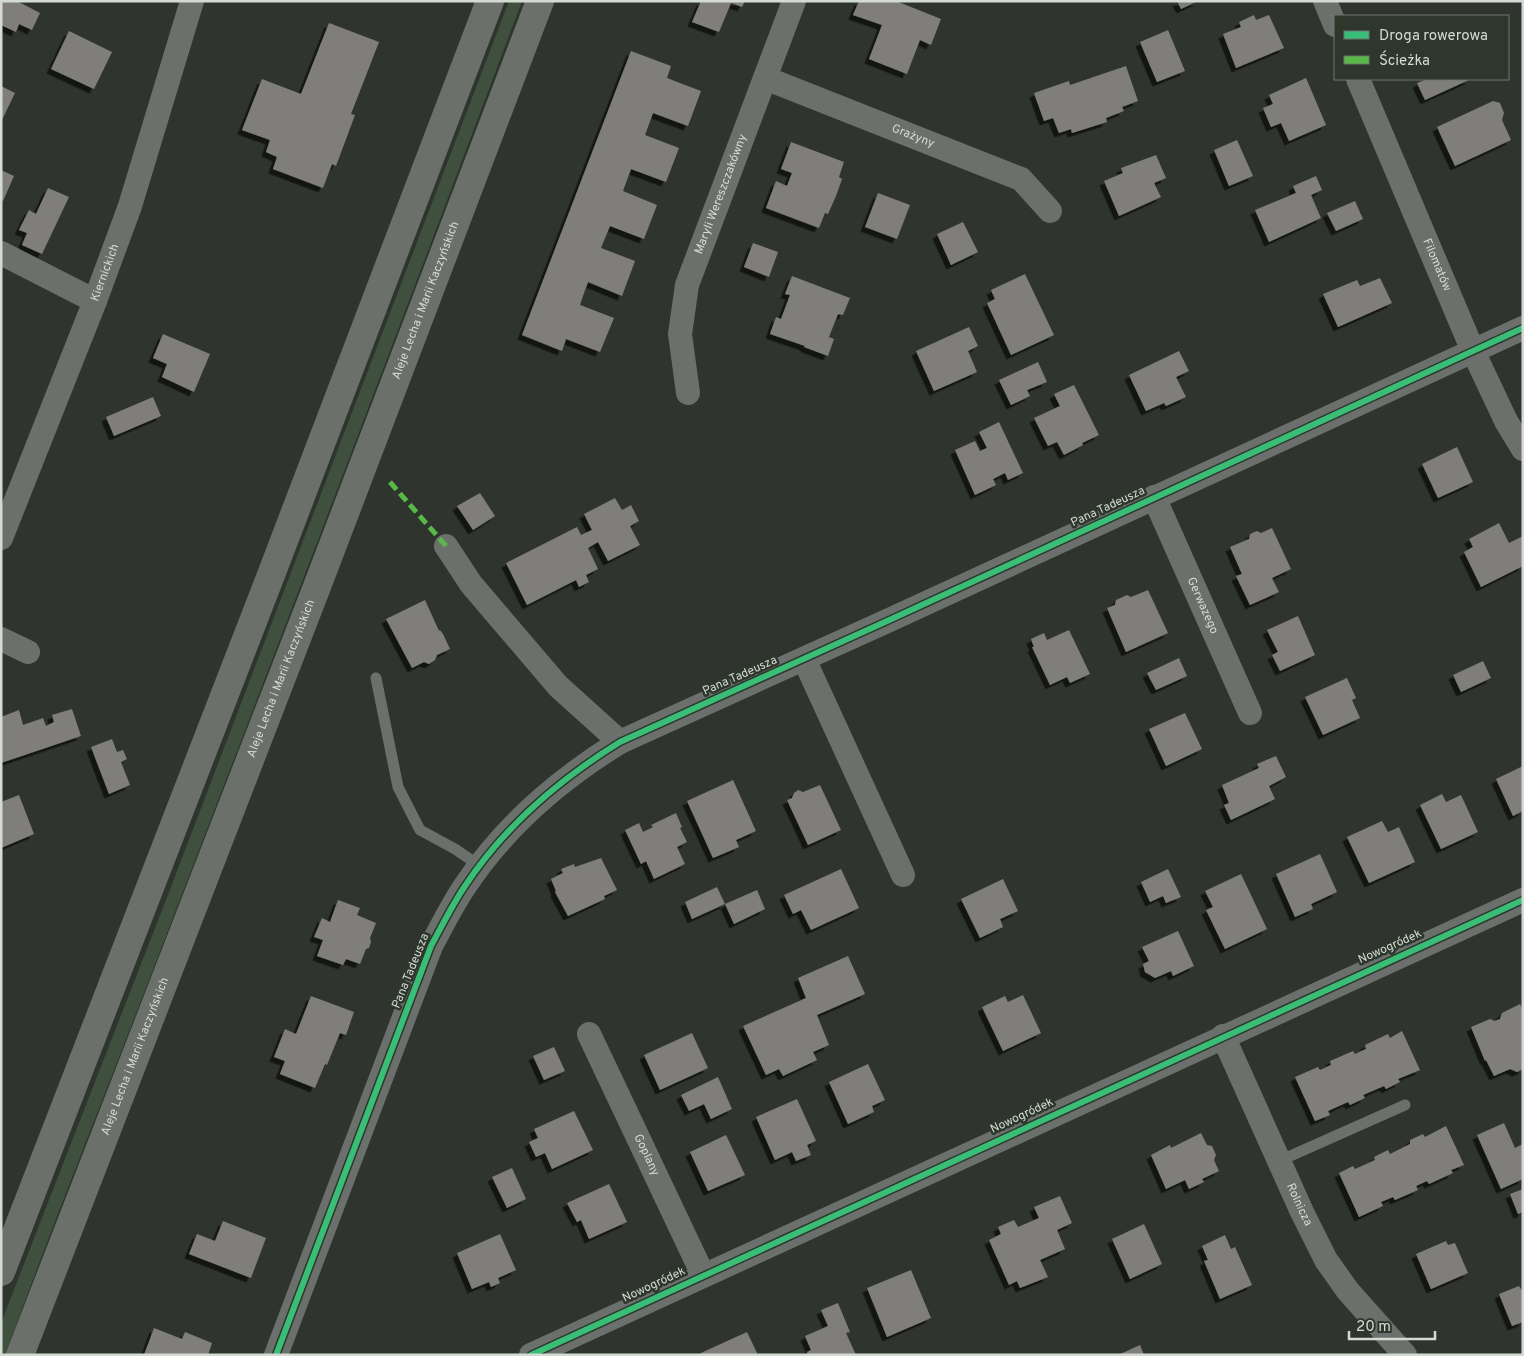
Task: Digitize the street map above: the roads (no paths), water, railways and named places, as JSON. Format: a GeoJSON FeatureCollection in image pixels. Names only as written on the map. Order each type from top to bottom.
{"type":"FeatureCollection","features":[{"type":"Feature","properties":{"kind":"main road"},"geometry":{"type":"LineString","coordinates":[[1,1272],[260,603],[490,1]]}},
{"type":"Feature","properties":{"kind":"main road","name":"Aleje Lecha i Marii Kaczyńskich"},"geometry":{"type":"LineString","coordinates":[[20,1355],[315,593],[540,1]]}},
{"type":"Feature","properties":{"kind":"street","name":"Kiernickich"},"geometry":{"type":"LineString","coordinates":[[1,538],[95,301],[130,206],[192,1]]}},
{"type":"Feature","properties":{"kind":"street","name":"Maryli Wereszczakówny"},"geometry":{"type":"LineString","coordinates":[[688,393],[680,334],[687,285],[794,1]]}},
{"type":"Feature","properties":{"kind":"street"},"geometry":{"type":"LineString","coordinates":[[1325,1],[1334,23]]}},
{"type":"Feature","properties":{"kind":"street","name":"Grażyny"},"geometry":{"type":"LineString","coordinates":[[765,78],[1021,179],[1050,211]]}},
{"type":"Feature","properties":{"kind":"street","name":"Filomatów"},"geometry":{"type":"LineString","coordinates":[[1358,80],[1473,351],[1506,421],[1523,449]]}},
{"type":"Feature","properties":{"kind":"street"},"geometry":{"type":"LineString","coordinates":[[1,252],[95,301]]}},
{"type":"Feature","properties":{"kind":"street","name":"Pana Tadeusza"},"geometry":{"type":"LineString","coordinates":[[276,1355],[432,946],[465,886],[490,852],[521,819],[549,794],[587,763],[620,742],[1523,328]]}},
{"type":"Feature","properties":{"kind":"street","name":"Gerwazego"},"geometry":{"type":"LineString","coordinates":[[1154,497],[1250,713]]}},
{"type":"Feature","properties":{"kind":"street"},"geometry":{"type":"LineString","coordinates":[[446,546],[471,584],[558,686],[620,742]]}},
{"type":"Feature","properties":{"kind":"street"},"geometry":{"type":"LineString","coordinates":[[1,639],[28,652]]}},
{"type":"Feature","properties":{"kind":"street"},"geometry":{"type":"LineString","coordinates":[[804,659],[903,875]]}},
{"type":"Feature","properties":{"kind":"street","name":"Nowogródek"},"geometry":{"type":"LineString","coordinates":[[531,1355],[703,1274],[1523,900]]}},
{"type":"Feature","properties":{"kind":"street","name":"Goplany"},"geometry":{"type":"LineString","coordinates":[[589,1034],[703,1274]]}},
{"type":"Feature","properties":{"kind":"street","name":"Rolnicza"},"geometry":{"type":"LineString","coordinates":[[1223,1036],[1326,1260],[1348,1290],[1405,1355]]}},
{"type":"Feature","properties":{"kind":"lane"},"geometry":{"type":"LineString","coordinates":[[376,678],[398,787],[420,830],[455,849],[480,866]]}},
{"type":"Feature","properties":{"kind":"lane"},"geometry":{"type":"LineString","coordinates":[[1279,1161],[1405,1105]]}}]}
